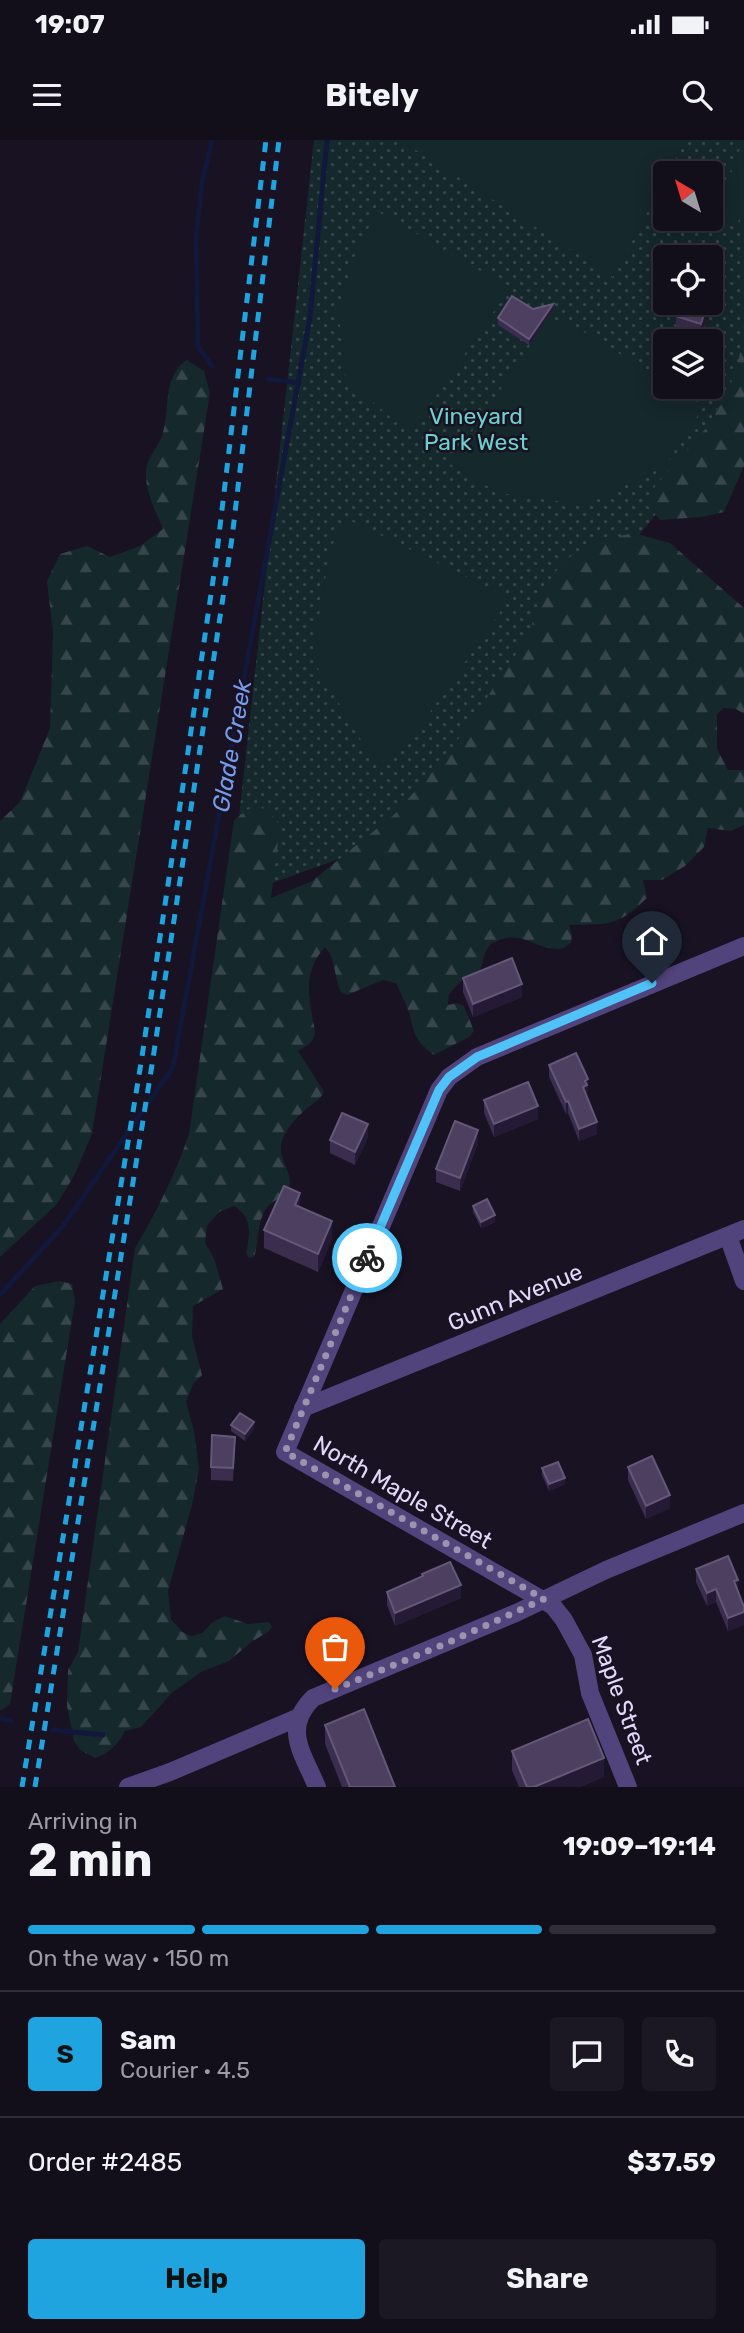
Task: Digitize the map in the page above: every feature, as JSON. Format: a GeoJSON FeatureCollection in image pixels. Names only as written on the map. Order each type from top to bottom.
{"type":"FeatureCollection","features":[{"type":"Feature","properties":{"kind":"street","name":"North Maple Street"},"geometry":{"type":"LineString","coordinates":[[544,1599],[285,1452],[439,1090],[449,1077],[466,1063],[744,946]]}},
{"type":"Feature","properties":{"kind":"street","name":"Gunn Avenue"},"geometry":{"type":"LineString","coordinates":[[303,1408],[736,1232]]}},
{"type":"Feature","properties":{"kind":"street"},"geometry":{"type":"LineString","coordinates":[[736,1232],[744,1281]]}},
{"type":"Feature","properties":{"kind":"street"},"geometry":{"type":"LineString","coordinates":[[317,1787],[296,1735],[297,1718],[313,1698],[445,1644],[606,1570],[744,1513]]}},
{"type":"Feature","properties":{"kind":"street","name":"Maple Street"},"geometry":{"type":"LineString","coordinates":[[544,1599],[564,1620],[583,1655],[590,1693],[628,1787]]}},
{"type":"Feature","properties":{"kind":"street"},"geometry":{"type":"LineString","coordinates":[[128,1787],[297,1718]]}},
{"type":"Feature","properties":{"kind":"green space","name":"Vineyard Park West"},"geometry":{"type":"Polygon","coordinates":[[[314,140],[744,140],[744,425],[721,434],[392,840],[230,898],[314,140]]]}},
{"type":"Feature","properties":{"kind":"green space"},"geometry":{"type":"Polygon","coordinates":[[[400,140],[686,140],[675,161],[653,161],[653,202],[613,277],[400,140]]]}},
{"type":"Feature","properties":{"kind":"green space"},"geometry":{"type":"Polygon","coordinates":[[[743,140],[744,206],[736,227],[723,222],[723,194],[743,140]]]}},
{"type":"Feature","properties":{"kind":"green space"},"geometry":{"type":"Polygon","coordinates":[[[377,211],[510,288],[410,434],[346,379],[338,310],[356,252],[377,211]]]}},
{"type":"Feature","properties":{"kind":"green space"},"geometry":{"type":"Polygon","coordinates":[[[546,322],[568,322],[653,375],[653,399],[693,399],[704,406],[665,466],[586,505],[499,493],[450,464],[546,322]]]}},
{"type":"Feature","properties":{"kind":"green space"},"geometry":{"type":"Polygon","coordinates":[[[744,325],[744,466],[724,512],[702,517],[660,520],[648,506],[655,486],[709,425],[737,371],[744,325]]]}},
{"type":"Feature","properties":{"kind":"green space"},"geometry":{"type":"Polygon","coordinates":[[[187,360],[204,371],[210,393],[92,1134],[75,1174],[57,1204],[0,1257],[0,821],[20,802],[50,728],[53,633],[47,581],[60,554],[87,546],[110,557],[140,546],[163,529],[149,493],[147,467],[165,426],[173,375],[187,360]]]}},
{"type":"Feature","properties":{"kind":"green space"},"geometry":{"type":"Polygon","coordinates":[[[345,518],[510,598],[409,742],[376,765],[312,658],[330,550],[345,518]]]}},
{"type":"Feature","properties":{"kind":"green space"},"geometry":{"type":"Polygon","coordinates":[[[633,533],[670,543],[744,608],[744,714],[736,709],[724,708],[717,714],[717,749],[728,770],[744,770],[744,825],[731,831],[708,828],[704,847],[685,866],[662,880],[643,880],[647,898],[637,907],[612,922],[569,925],[571,943],[564,947],[548,948],[511,937],[493,943],[485,953],[477,975],[459,983],[449,994],[448,1005],[457,1003],[464,1006],[474,1031],[469,1037],[434,1055],[415,1035],[396,983],[383,980],[347,995],[341,992],[331,957],[325,947],[318,956],[309,982],[315,1035],[310,1043],[298,1051],[324,1092],[295,1120],[282,1141],[281,1153],[290,1182],[288,1191],[265,1211],[254,1257],[249,1258],[246,1254],[249,1233],[247,1221],[234,1206],[219,1212],[207,1226],[205,1243],[214,1258],[223,1289],[193,1306],[192,1336],[202,1375],[193,1384],[186,1402],[194,1431],[199,1469],[168,1591],[171,1619],[182,1632],[192,1636],[202,1633],[213,1622],[225,1616],[248,1624],[269,1622],[272,1627],[229,1661],[201,1672],[172,1693],[141,1727],[125,1731],[113,1748],[95,1758],[80,1750],[74,1741],[67,1706],[68,1670],[78,1652],[135,1248],[165,1192],[189,1134],[234,820],[252,807],[268,809],[280,826],[271,898],[312,881],[395,814],[449,752],[511,663],[532,624],[542,591],[562,563],[589,543],[633,533]]]}},
{"type":"Feature","properties":{"kind":"green space"},"geometry":{"type":"Polygon","coordinates":[[[59,1281],[72,1284],[75,1301],[10,1704],[0,1710],[0,1324],[35,1286],[59,1281]]]}},
{"type":"Feature","properties":{"kind":"building"},"geometry":{"type":"Polygon","coordinates":[[[512,296],[533,309],[553,304],[529,339],[498,318],[512,296]]]}},
{"type":"Feature","properties":{"kind":"building"},"geometry":{"type":"Polygon","coordinates":[[[676,315],[704,315],[701,324],[676,315]]]}},
{"type":"Feature","properties":{"kind":"building"},"geometry":{"type":"Polygon","coordinates":[[[512,958],[522,984],[473,1004],[463,978],[512,958]]]}},
{"type":"Feature","properties":{"kind":"building"},"geometry":{"type":"Polygon","coordinates":[[[576,1053],[588,1079],[585,1081],[587,1085],[583,1087],[597,1122],[579,1129],[549,1065],[576,1053]]]}},
{"type":"Feature","properties":{"kind":"building"},"geometry":{"type":"Polygon","coordinates":[[[528,1082],[538,1106],[494,1124],[484,1100],[528,1082]]]}},
{"type":"Feature","properties":{"kind":"building"},"geometry":{"type":"Polygon","coordinates":[[[342,1113],[368,1124],[355,1152],[330,1140],[342,1113]]]}},
{"type":"Feature","properties":{"kind":"building"},"geometry":{"type":"Polygon","coordinates":[[[455,1121],[478,1130],[460,1178],[436,1169],[455,1121]]]}},
{"type":"Feature","properties":{"kind":"building"},"geometry":{"type":"Polygon","coordinates":[[[284,1186],[300,1193],[295,1205],[332,1221],[318,1254],[264,1230],[284,1186]]]}},
{"type":"Feature","properties":{"kind":"building"},"geometry":{"type":"Polygon","coordinates":[[[487,1199],[495,1215],[481,1222],[473,1206],[487,1199]]]}},
{"type":"Feature","properties":{"kind":"building"},"geometry":{"type":"Polygon","coordinates":[[[240,1413],[254,1422],[245,1434],[231,1425],[240,1413]]]}},
{"type":"Feature","properties":{"kind":"building"},"geometry":{"type":"Polygon","coordinates":[[[212,1435],[235,1437],[233,1468],[211,1467],[212,1435]]]}},
{"type":"Feature","properties":{"kind":"building"},"geometry":{"type":"Polygon","coordinates":[[[652,1456],[670,1495],[646,1506],[628,1467],[652,1456]]]}},
{"type":"Feature","properties":{"kind":"building"},"geometry":{"type":"Polygon","coordinates":[[[558,1462],[565,1478],[549,1484],[542,1468],[558,1462]]]}},
{"type":"Feature","properties":{"kind":"building"},"geometry":{"type":"Polygon","coordinates":[[[728,1556],[738,1580],[734,1581],[744,1612],[728,1618],[716,1589],[707,1593],[696,1569],[728,1556]]]}},
{"type":"Feature","properties":{"kind":"building"},"geometry":{"type":"Polygon","coordinates":[[[450,1562],[461,1585],[395,1613],[387,1592],[450,1562]]]}},
{"type":"Feature","properties":{"kind":"building"},"geometry":{"type":"Polygon","coordinates":[[[364,1709],[395,1787],[350,1787],[325,1725],[364,1709]]]}},
{"type":"Feature","properties":{"kind":"building"},"geometry":{"type":"Polygon","coordinates":[[[588,1719],[604,1758],[534,1787],[527,1787],[512,1751],[588,1719]]]}},
{"type":"Feature","properties":{"kind":"waterway"},"geometry":{"type":"LineString","coordinates":[[212,140],[202,183],[196,238],[198,347],[213,367]]}},
{"type":"Feature","properties":{"kind":"waterway","name":"Glade Creek"},"geometry":{"type":"LineString","coordinates":[[0,1295],[63,1226],[173,1067],[310,317],[327,140]]}},
{"type":"Feature","properties":{"kind":"waterway"},"geometry":{"type":"LineString","coordinates":[[268,379],[299,383]]}},
{"type":"Feature","properties":{"kind":"waterway"},"geometry":{"type":"LineString","coordinates":[[0,1718],[11,1721]]}},
{"type":"Feature","properties":{"kind":"waterway"},"geometry":{"type":"LineString","coordinates":[[53,1730],[103,1735]]}},
{"type":"Feature","properties":{"kind":"railway"},"geometry":{"type":"LineString","coordinates":[[22,1787],[141,1063],[184,779],[216,560],[266,140]]}},
{"type":"Feature","properties":{"kind":"railway"},"geometry":{"type":"LineString","coordinates":[[35,1787],[152,1065],[232,538],[279,140]]}},
{"type":"Feature","properties":{"kind":"way so far"},"geometry":{"type":"LineString","coordinates":[[335,1689],[445,1644],[544,1599],[285,1452],[367,1258]]}},
{"type":"Feature","properties":{"kind":"route"},"geometry":{"type":"LineString","coordinates":[[367,1258],[439,1090],[449,1077],[477,1057],[652,983]]}}]}
